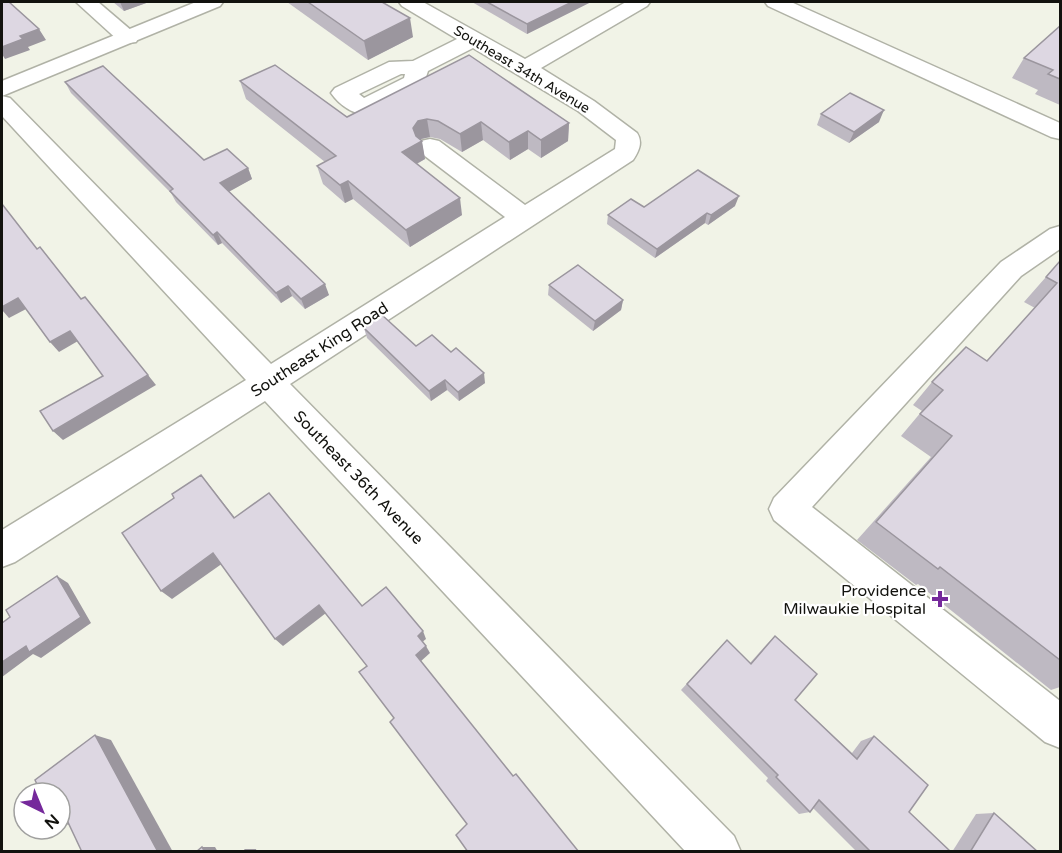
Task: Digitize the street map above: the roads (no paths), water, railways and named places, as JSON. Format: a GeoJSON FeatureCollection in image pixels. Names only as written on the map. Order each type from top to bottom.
{"type":"FeatureCollection","features":[{"type":"Feature","properties":{"kind":"street"},"geometry":{"type":"LineString","coordinates":[[86,2],[128,37]]}},
{"type":"Feature","properties":{"kind":"street","name":"Southeast 34th Avenue"},"geometry":{"type":"LineString","coordinates":[[409,2],[525,68],[586,106],[623,133],[629,142]]}},
{"type":"Feature","properties":{"kind":"street"},"geometry":{"type":"LineString","coordinates":[[525,68],[640,2]]}},
{"type":"Feature","properties":{"kind":"street"},"geometry":{"type":"LineString","coordinates":[[775,2],[1060,132]]}},
{"type":"Feature","properties":{"kind":"street"},"geometry":{"type":"LineString","coordinates":[[2,89],[128,37],[202,3]]}},
{"type":"Feature","properties":{"kind":"street"},"geometry":{"type":"LineString","coordinates":[[417,68],[473,39]]}},
{"type":"Feature","properties":{"kind":"street","name":"Southeast 36th Avenue"},"geometry":{"type":"LineString","coordinates":[[2,103],[718,852]]}},
{"type":"Feature","properties":{"kind":"street","name":"Southeast King Road"},"geometry":{"type":"LineString","coordinates":[[2,549],[147,460],[617,159],[624,154],[629,142]]}},
{"type":"Feature","properties":{"kind":"street"},"geometry":{"type":"LineString","coordinates":[[430,147],[524,218]]}},
{"type":"Feature","properties":{"kind":"street"},"geometry":{"type":"LineString","coordinates":[[1060,236],[1011,269],[787,509],[1060,727]]}},
{"type":"Feature","properties":{"kind":"place","name":"Providence Milwaukie Hospital"},"geometry":{"type":"Point","coordinates":[940,599]}}]}
